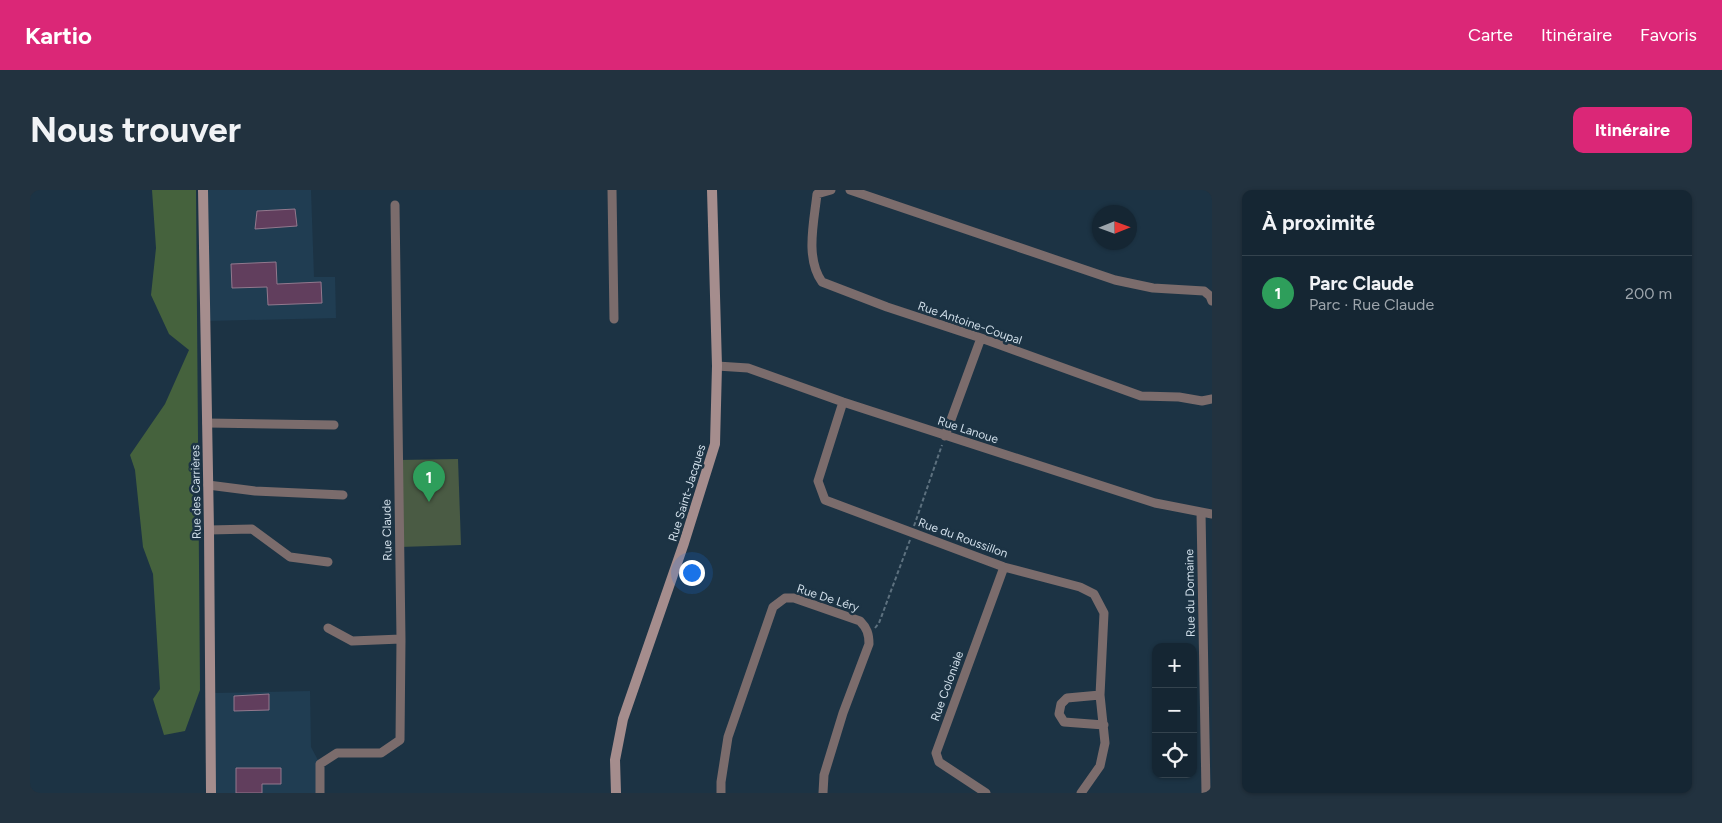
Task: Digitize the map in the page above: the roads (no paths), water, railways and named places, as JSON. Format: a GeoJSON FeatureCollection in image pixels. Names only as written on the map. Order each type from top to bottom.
{"type":"FeatureCollection","features":[{"type":"Feature","properties":{"kind":"street","name":"Rue des Carrières"},"geometry":{"type":"LineString","coordinates":[[203,190],[212,793]]}},
{"type":"Feature","properties":{"kind":"street"},"geometry":{"type":"LineString","coordinates":[[612,190],[614,319]]}},
{"type":"Feature","properties":{"kind":"street","name":"Rue Saint-Jacques"},"geometry":{"type":"LineString","coordinates":[[616,793],[615,760],[623,719],[684,543],[715,444],[717,366],[712,190]]}},
{"type":"Feature","properties":{"kind":"street","name":"Rue Antoine-Coupal"},"geometry":{"type":"LineString","coordinates":[[831,190],[817,194],[812,241],[815,266],[822,282],[887,307],[981,338],[1141,396],[1179,397],[1202,401],[1212,399]]}},
{"type":"Feature","properties":{"kind":"street"},"geometry":{"type":"LineString","coordinates":[[850,190],[1115,280],[1153,288],[1204,291],[1210,296],[1212,301]]}},
{"type":"Feature","properties":{"kind":"street","name":"Rue Claude"},"geometry":{"type":"LineString","coordinates":[[320,793],[320,764],[337,753],[381,753],[400,740],[396,205]]}},
{"type":"Feature","properties":{"kind":"street"},"geometry":{"type":"LineString","coordinates":[[945,436],[981,338]]}},
{"type":"Feature","properties":{"kind":"street","name":"Rue Lanoue"},"geometry":{"type":"LineString","coordinates":[[717,366],[748,368],[843,402],[1155,504],[1212,514]]}},
{"type":"Feature","properties":{"kind":"street","name":"Rue du Roussillon"},"geometry":{"type":"LineString","coordinates":[[843,402],[818,481],[825,500],[1004,567],[1080,587],[1094,594],[1104,613],[1100,695],[1105,743],[1100,766],[1081,793]]}},
{"type":"Feature","properties":{"kind":"street"},"geometry":{"type":"LineString","coordinates":[[207,423],[334,425]]}},
{"type":"Feature","properties":{"kind":"street"},"geometry":{"type":"LineString","coordinates":[[208,485],[255,492],[343,494]]}},
{"type":"Feature","properties":{"kind":"street","name":"Rue du Domaine"},"geometry":{"type":"LineString","coordinates":[[1201,512],[1206,793]]}},
{"type":"Feature","properties":{"kind":"street"},"geometry":{"type":"LineString","coordinates":[[209,530],[252,529],[290,557],[328,562]]}},
{"type":"Feature","properties":{"kind":"street","name":"Rue Coloniale"},"geometry":{"type":"LineString","coordinates":[[986,793],[939,762],[936,753],[1004,567]]}},
{"type":"Feature","properties":{"kind":"street","name":"Rue De Léry"},"geometry":{"type":"LineString","coordinates":[[721,793],[728,737],[773,607],[785,598],[794,598],[860,621],[867,628],[869,636],[869,644],[843,713],[824,775],[823,793]]}},
{"type":"Feature","properties":{"kind":"street"},"geometry":{"type":"LineString","coordinates":[[328,628],[352,641],[400,639]]}},
{"type":"Feature","properties":{"kind":"street"},"geometry":{"type":"LineString","coordinates":[[1100,695],[1067,698],[1061,704],[1059,714],[1064,722],[1104,725]]}},
{"type":"Feature","properties":{"kind":"place","name":"Parc Claude"},"geometry":{"type":"Point","coordinates":[429,502]}}]}
